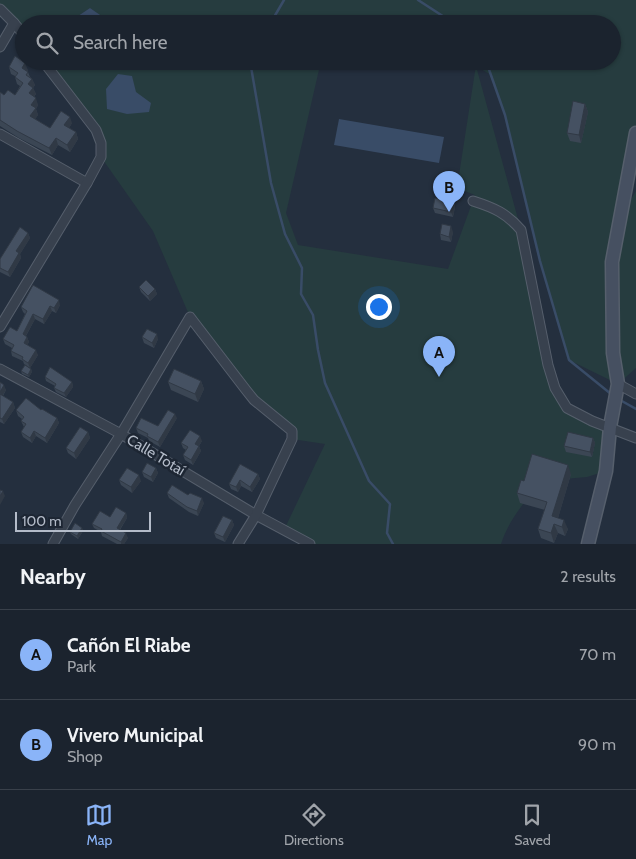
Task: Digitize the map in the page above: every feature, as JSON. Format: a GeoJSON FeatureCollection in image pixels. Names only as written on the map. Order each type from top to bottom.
{"type":"FeatureCollection","features":[{"type":"Feature","properties":{"kind":"main road"},"geometry":{"type":"LineString","coordinates":[[588,544],[606,471],[617,389],[614,353],[612,262],[636,133]]}},
{"type":"Feature","properties":{"kind":"street"},"geometry":{"type":"LineString","coordinates":[[0,9],[14,23],[0,47]]}},
{"type":"Feature","properties":{"kind":"street"},"geometry":{"type":"LineString","coordinates":[[0,327],[101,157],[101,144],[96,130],[50,70]]}},
{"type":"Feature","properties":{"kind":"street"},"geometry":{"type":"LineString","coordinates":[[0,134],[87,183]]}},
{"type":"Feature","properties":{"kind":"street"},"geometry":{"type":"LineString","coordinates":[[473,201],[489,206],[509,216],[522,230],[548,366],[555,388],[567,408],[592,421],[611,424],[636,438]]}},
{"type":"Feature","properties":{"kind":"street"},"geometry":{"type":"LineString","coordinates":[[53,544],[190,317],[254,400],[292,432],[292,439],[256,515],[238,544]]}},
{"type":"Feature","properties":{"kind":"street","name":"Calle Totaí"},"geometry":{"type":"LineString","coordinates":[[0,369],[121,434],[256,515],[310,544]]}},
{"type":"Feature","properties":{"kind":"street"},"geometry":{"type":"LineString","coordinates":[[617,389],[636,394]]}},
{"type":"Feature","properties":{"kind":"green space"},"geometry":{"type":"Polygon","coordinates":[[[0,0],[636,0],[636,133],[623,213],[636,191],[636,368],[618,384],[569,360],[540,261],[505,115],[491,75],[483,70],[621,70],[621,15],[99,15],[90,8],[80,15],[15,15],[15,25],[0,9],[0,0]]]}},
{"type":"Feature","properties":{"kind":"green space"},"geometry":{"type":"Polygon","coordinates":[[[49,70],[319,70],[286,213],[298,245],[448,269],[475,195],[457,188],[475,70],[477,70],[521,230],[548,365],[567,408],[610,427],[606,471],[587,477],[541,481],[513,519],[501,544],[304,544],[284,530],[325,444],[292,439],[292,431],[254,400],[190,317],[153,231],[101,157],[101,143],[49,70]]]}},
{"type":"Feature","properties":{"kind":"water"},"geometry":{"type":"Polygon","coordinates":[[[90,8],[100,15],[80,15],[90,8]]]}},
{"type":"Feature","properties":{"kind":"water"},"geometry":{"type":"Polygon","coordinates":[[[118,74],[132,76],[136,92],[151,103],[149,112],[127,114],[107,109],[106,89],[118,74]]]}},
{"type":"Feature","properties":{"kind":"water"},"geometry":{"type":"Polygon","coordinates":[[[339,119],[444,137],[439,163],[334,145],[339,119]]]}},
{"type":"Feature","properties":{"kind":"building"},"geometry":{"type":"Polygon","coordinates":[[[15,56],[15,70],[25,70],[28,72],[26,75],[32,79],[28,84],[33,88],[29,93],[36,98],[31,105],[36,108],[30,116],[50,128],[61,111],[70,117],[64,125],[76,132],[67,145],[56,138],[49,148],[0,120],[0,92],[4,95],[8,90],[15,95],[23,83],[15,77],[18,73],[9,67],[15,56]]]}},
{"type":"Feature","properties":{"kind":"building"},"geometry":{"type":"Polygon","coordinates":[[[573,101],[585,104],[579,135],[567,133],[573,101]]]}},
{"type":"Feature","properties":{"kind":"building"},"geometry":{"type":"Polygon","coordinates":[[[435,198],[454,202],[451,212],[433,208],[435,198]]]}},
{"type":"Feature","properties":{"kind":"building"},"geometry":{"type":"Polygon","coordinates":[[[442,224],[451,226],[449,237],[440,234],[442,224]]]}},
{"type":"Feature","properties":{"kind":"building"},"geometry":{"type":"Polygon","coordinates":[[[20,227],[28,233],[16,251],[19,253],[8,272],[0,268],[0,259],[20,227]]]}},
{"type":"Feature","properties":{"kind":"building"},"geometry":{"type":"Polygon","coordinates":[[[146,280],[155,289],[148,296],[139,287],[146,280]]]}},
{"type":"Feature","properties":{"kind":"building"},"geometry":{"type":"Polygon","coordinates":[[[33,285],[59,300],[54,308],[50,306],[43,319],[33,314],[23,334],[27,337],[24,343],[36,350],[28,363],[22,359],[23,357],[11,351],[14,345],[3,339],[10,327],[17,331],[27,311],[21,307],[33,285]]]}},
{"type":"Feature","properties":{"kind":"building"},"geometry":{"type":"Polygon","coordinates":[[[147,329],[157,334],[152,343],[142,337],[147,329]]]}},
{"type":"Feature","properties":{"kind":"building"},"geometry":{"type":"Polygon","coordinates":[[[25,365],[31,369],[28,375],[21,371],[25,365]]]}},
{"type":"Feature","properties":{"kind":"building"},"geometry":{"type":"Polygon","coordinates":[[[50,367],[72,382],[64,393],[54,388],[56,384],[45,377],[50,367]]]}},
{"type":"Feature","properties":{"kind":"building"},"geometry":{"type":"Polygon","coordinates":[[[174,369],[201,381],[195,394],[168,382],[174,369]]]}},
{"type":"Feature","properties":{"kind":"building"},"geometry":{"type":"Polygon","coordinates":[[[0,382],[4,385],[0,392],[0,382]]]}},
{"type":"Feature","properties":{"kind":"building"},"geometry":{"type":"Polygon","coordinates":[[[0,394],[13,402],[2,419],[0,418],[0,394]]]}},
{"type":"Feature","properties":{"kind":"building"},"geometry":{"type":"Polygon","coordinates":[[[26,398],[41,410],[57,418],[45,438],[34,431],[30,438],[21,432],[26,424],[21,421],[24,417],[16,410],[26,398]]]}},
{"type":"Feature","properties":{"kind":"building"},"geometry":{"type":"Polygon","coordinates":[[[168,410],[175,414],[158,442],[136,428],[141,418],[158,426],[168,410]]]}},
{"type":"Feature","properties":{"kind":"building"},"geometry":{"type":"Polygon","coordinates":[[[80,427],[88,432],[74,453],[66,448],[80,427]]]}},
{"type":"Feature","properties":{"kind":"building"},"geometry":{"type":"Polygon","coordinates":[[[190,430],[200,436],[195,444],[199,446],[191,460],[183,455],[188,447],[181,443],[190,430]]]}},
{"type":"Feature","properties":{"kind":"building"},"geometry":{"type":"Polygon","coordinates":[[[568,432],[593,438],[590,452],[564,446],[568,432]]]}},
{"type":"Feature","properties":{"kind":"building"},"geometry":{"type":"Polygon","coordinates":[[[532,454],[568,465],[552,516],[564,520],[562,527],[554,524],[551,533],[538,529],[547,502],[517,493],[521,480],[524,481],[532,454]]]}},
{"type":"Feature","properties":{"kind":"building"},"geometry":{"type":"Polygon","coordinates":[[[147,463],[156,468],[151,477],[142,472],[147,463]]]}},
{"type":"Feature","properties":{"kind":"building"},"geometry":{"type":"Polygon","coordinates":[[[240,464],[258,474],[250,487],[240,480],[236,487],[229,484],[240,464]]]}},
{"type":"Feature","properties":{"kind":"building"},"geometry":{"type":"Polygon","coordinates":[[[127,468],[139,475],[131,487],[119,480],[127,468]]]}},
{"type":"Feature","properties":{"kind":"building"},"geometry":{"type":"Polygon","coordinates":[[[172,485],[188,495],[190,493],[202,498],[197,511],[187,507],[167,493],[172,485]]]}},
{"type":"Feature","properties":{"kind":"building"},"geometry":{"type":"Polygon","coordinates":[[[116,507],[126,513],[117,528],[126,533],[121,542],[92,524],[100,511],[110,517],[116,507]]]}},
{"type":"Feature","properties":{"kind":"building"},"geometry":{"type":"Polygon","coordinates":[[[223,516],[232,520],[223,537],[214,533],[223,516]]]}},
{"type":"Feature","properties":{"kind":"building"},"geometry":{"type":"Polygon","coordinates":[[[75,523],[82,528],[77,536],[70,532],[75,523]]]}},
{"type":"Feature","properties":{"kind":"waterway"},"geometry":{"type":"LineString","coordinates":[[275,15],[284,0]]}},
{"type":"Feature","properties":{"kind":"waterway"},"geometry":{"type":"LineString","coordinates":[[418,0],[441,15]]}},
{"type":"Feature","properties":{"kind":"waterway"},"geometry":{"type":"LineString","coordinates":[[252,70],[271,183],[285,234],[302,268],[301,294],[313,315],[325,383],[369,481],[390,504],[387,533],[393,544]]}},
{"type":"Feature","properties":{"kind":"waterway"},"geometry":{"type":"LineString","coordinates":[[489,70],[505,115],[540,261],[569,360],[611,394]]}},
{"type":"Feature","properties":{"kind":"waterway"},"geometry":{"type":"LineString","coordinates":[[620,400],[636,409]]}},
{"type":"Feature","properties":{"kind":"place","name":"Vivero Municipal"},"geometry":{"type":"Point","coordinates":[449,212]}},
{"type":"Feature","properties":{"kind":"place","name":"Cañón El Riabe"},"geometry":{"type":"Point","coordinates":[439,377]}}]}
